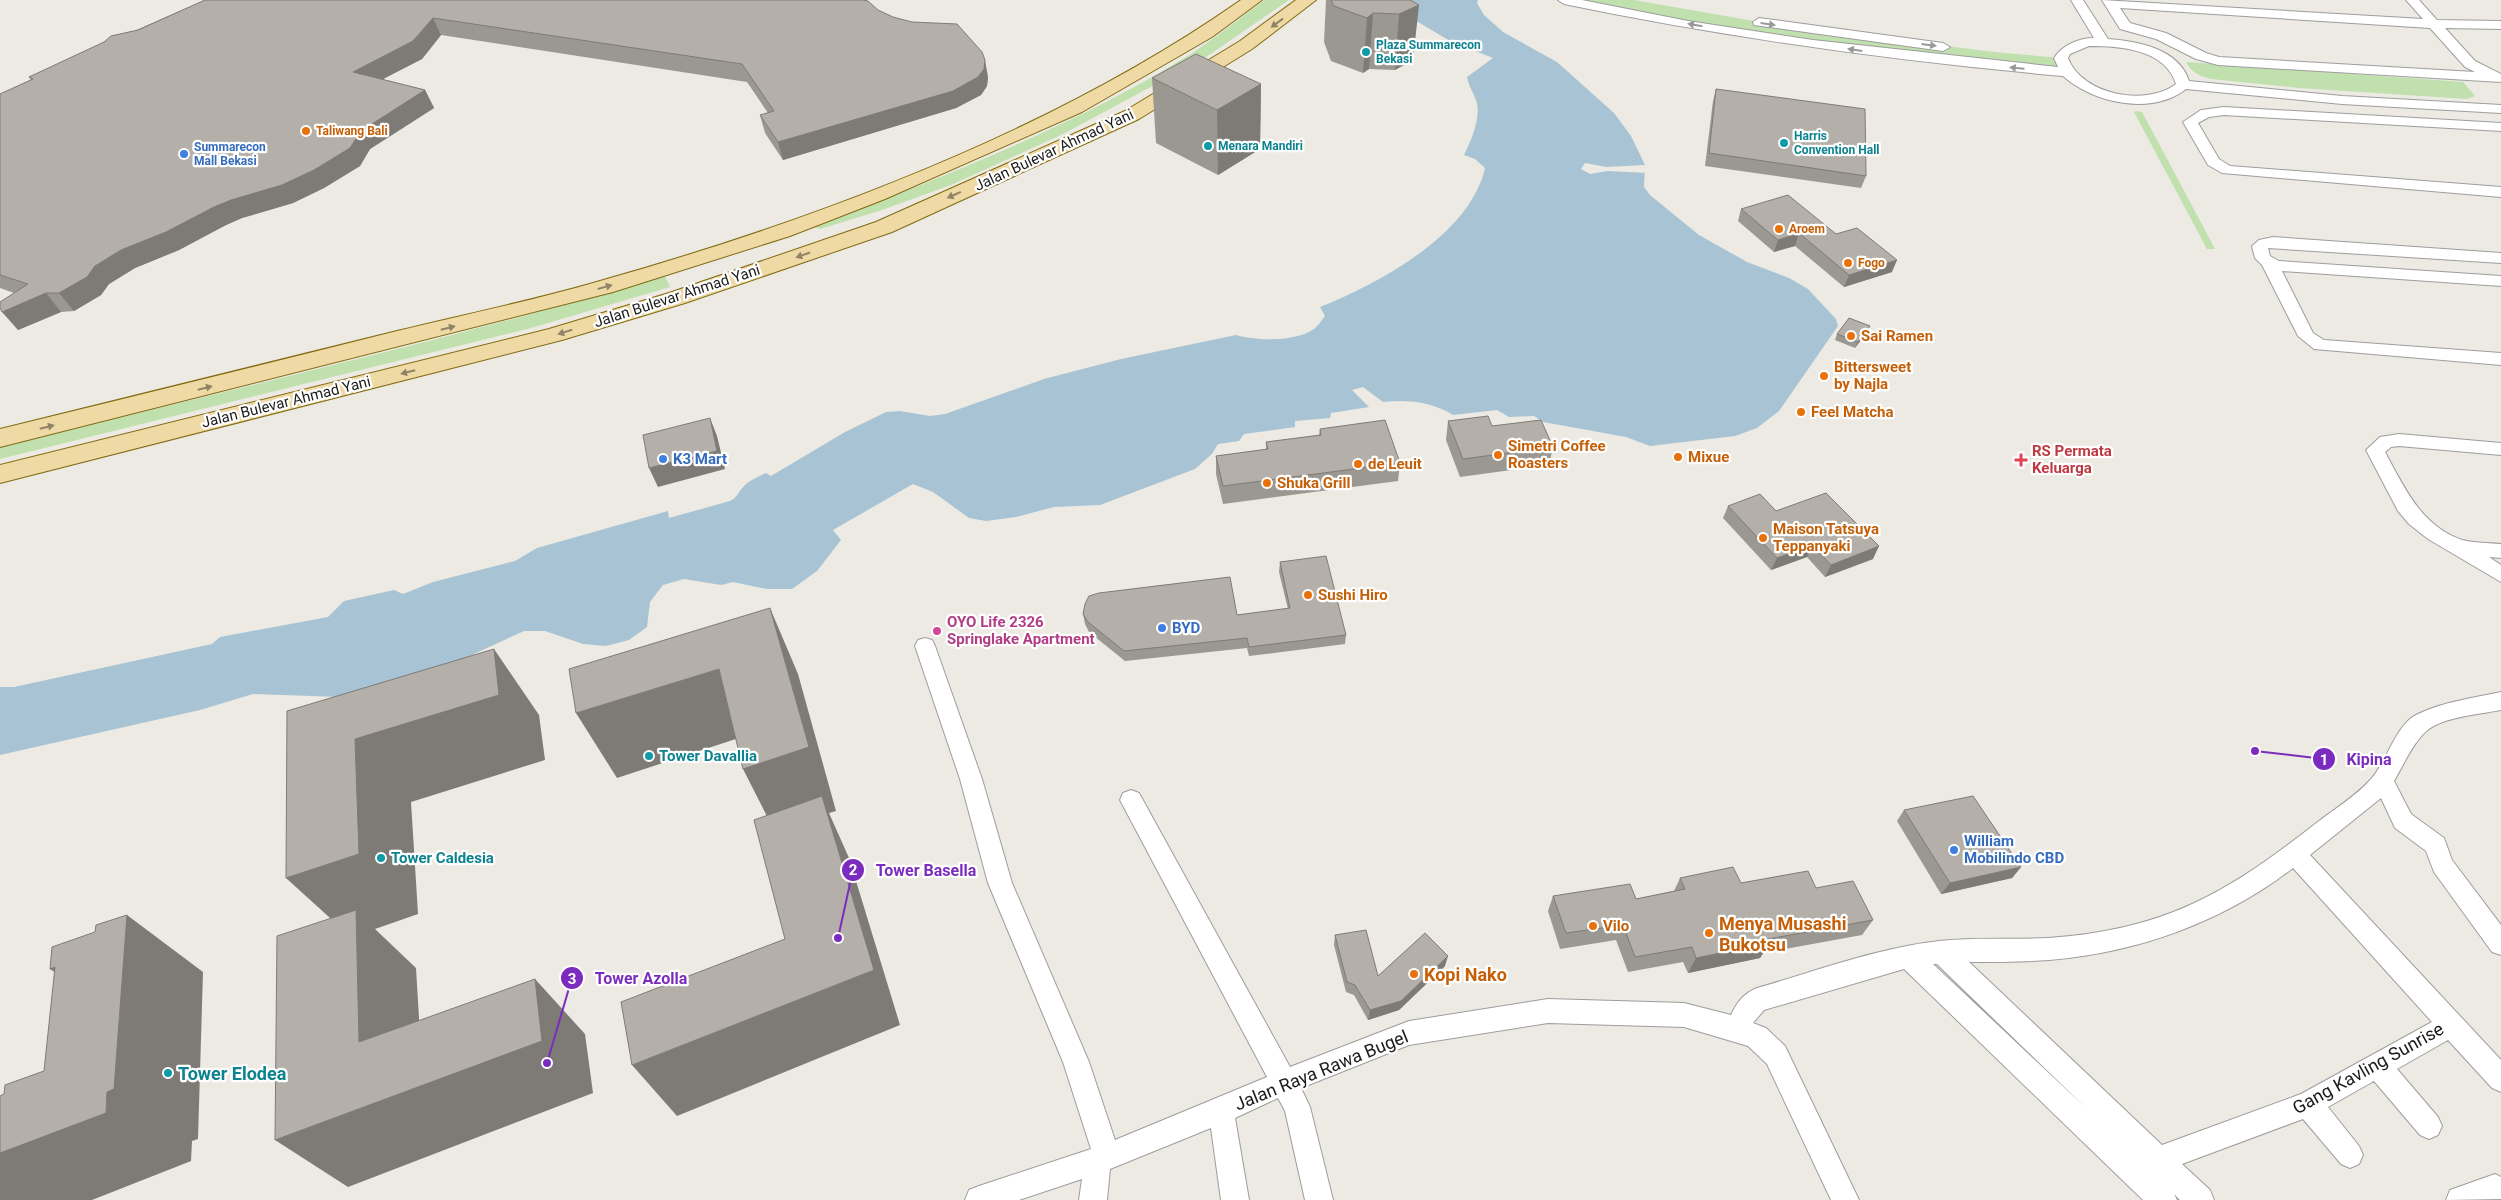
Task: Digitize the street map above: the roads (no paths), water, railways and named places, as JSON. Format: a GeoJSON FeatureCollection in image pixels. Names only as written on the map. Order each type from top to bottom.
{"type":"FeatureCollection","features":[{"type":"Feature","properties":{"kind":"main road","name":"Jalan Bulevar Ahmad Yani"},"geometry":{"type":"LineString","coordinates":[[0,438],[596,290],[782,231],[940,169],[1075,108],[1206,33],[1252,0]]}},
{"type":"Feature","properties":{"kind":"main road","name":"Jalan Bulevar Ahmad Yani"},"geometry":{"type":"LineString","coordinates":[[0,474],[554,335],[677,298],[884,227],[1132,115],[1240,49],[1307,0]]}},
{"type":"Feature","properties":{"kind":"street"},"geometry":{"type":"LineString","coordinates":[[1564,0],[1802,43],[1886,54],[2066,72],[2087,87],[2123,99],[2153,100],[2168,98],[2178,92],[2183,85],[2183,76],[2175,66],[2161,56],[2143,49],[2102,42],[2074,46],[2065,51],[2061,58],[2066,72]]}},
{"type":"Feature","properties":{"kind":"street"},"geometry":{"type":"LineString","coordinates":[[2077,0],[2102,42]]}},
{"type":"Feature","properties":{"kind":"street"},"geometry":{"type":"LineString","coordinates":[[2412,0],[2471,70],[2484,93],[2498,109]]}},
{"type":"Feature","properties":{"kind":"street"},"geometry":{"type":"LineString","coordinates":[[2109,2],[2434,24],[2501,25]]}},
{"type":"Feature","properties":{"kind":"street"},"geometry":{"type":"LineString","coordinates":[[2109,2],[2125,26],[2161,36],[2201,56],[2218,61],[2471,70],[2499,81]]}},
{"type":"Feature","properties":{"kind":"street"},"geometry":{"type":"LineString","coordinates":[[1746,20],[1965,50],[2061,58]]}},
{"type":"Feature","properties":{"kind":"street"},"geometry":{"type":"LineString","coordinates":[[2183,85],[2342,100],[2498,109]]}},
{"type":"Feature","properties":{"kind":"street"},"geometry":{"type":"LineString","coordinates":[[2501,127],[2224,111],[2206,114],[2190,122],[2213,162],[2227,170],[2501,192]]}},
{"type":"Feature","properties":{"kind":"street"},"geometry":{"type":"LineString","coordinates":[[2501,258],[2266,243],[2260,246],[2263,258],[2270,264],[2306,336],[2320,345],[2501,359]]}},
{"type":"Feature","properties":{"kind":"street"},"geometry":{"type":"LineString","coordinates":[[2270,264],[2501,281]]}},
{"type":"Feature","properties":{"kind":"street"},"geometry":{"type":"LineString","coordinates":[[2501,448],[2400,440],[2386,441],[2375,450],[2405,506],[2416,519],[2435,534],[2460,547],[2501,575]]}},
{"type":"Feature","properties":{"kind":"street"},"geometry":{"type":"LineString","coordinates":[[2460,547],[2501,550]]}},
{"type":"Feature","properties":{"kind":"street"},"geometry":{"type":"LineString","coordinates":[[926,646],[971,779],[1000,883],[1076,1062],[1103,1158],[1093,1200]]}},
{"type":"Feature","properties":{"kind":"street"},"geometry":{"type":"LineString","coordinates":[[1738,1029],[1746,1010],[1757,1000],[1908,957],[1941,952],[2049,949],[2104,942],[2154,929],[2196,914],[2239,892],[2295,854],[2364,800],[2382,780],[2422,722],[2448,712],[2501,701]]}},
{"type":"Feature","properties":{"kind":"street"},"geometry":{"type":"LineString","coordinates":[[2382,780],[2403,821],[2436,845],[2442,866],[2501,944]]}},
{"type":"Feature","properties":{"kind":"street"},"geometry":{"type":"LineString","coordinates":[[1131,800],[1282,1083],[1297,1107],[1319,1200]]}},
{"type":"Feature","properties":{"kind":"street","name":"Gang Kavling Sunrise"},"geometry":{"type":"LineString","coordinates":[[2158,1160],[2308,1104],[2450,1025],[2295,854]]}},
{"type":"Feature","properties":{"kind":"street"},"geometry":{"type":"LineString","coordinates":[[1941,952],[2200,1200]]}},
{"type":"Feature","properties":{"kind":"street"},"geometry":{"type":"LineString","coordinates":[[1908,957],[2163,1200]]}},
{"type":"Feature","properties":{"kind":"street","name":"Jalan Raya Rawa Bugel"},"geometry":{"type":"LineString","coordinates":[[991,1198],[1103,1158],[1221,1111],[1282,1083],[1409,1033],[1548,1011],[1684,1015],[1738,1029],[1756,1038],[1776,1055],[1845,1200]]}},
{"type":"Feature","properties":{"kind":"street"},"geometry":{"type":"LineString","coordinates":[[2450,1025],[2501,1080]]}},
{"type":"Feature","properties":{"kind":"street"},"geometry":{"type":"LineString","coordinates":[[2377,1065],[2429,1126]]}},
{"type":"Feature","properties":{"kind":"street"},"geometry":{"type":"LineString","coordinates":[[2308,1104],[2350,1155]]}},
{"type":"Feature","properties":{"kind":"street"},"geometry":{"type":"LineString","coordinates":[[1221,1111],[1235,1200]]}},
{"type":"Feature","properties":{"kind":"street"},"geometry":{"type":"LineString","coordinates":[[2460,1200],[2495,1188]]}},
{"type":"Feature","properties":{"kind":"water"},"geometry":{"type":"Polygon","coordinates":[[[1381,0],[1478,0],[1477,3],[1484,15],[1503,32],[1557,62],[1614,113],[1631,136],[1645,165],[1644,187],[1650,195],[1699,235],[1747,262],[1789,278],[1808,289],[1836,319],[1838,326],[1779,411],[1757,428],[1735,436],[1650,446],[1626,437],[1543,422],[1534,416],[1509,417],[1497,410],[1453,415],[1437,407],[1420,402],[1383,402],[1363,387],[1352,390],[1369,407],[1331,413],[1330,418],[1295,421],[1295,427],[1244,434],[1239,441],[1218,444],[1212,454],[1195,469],[1100,505],[1054,507],[1016,517],[986,521],[969,518],[933,492],[913,484],[833,530],[841,540],[817,571],[792,589],[767,589],[733,582],[721,585],[684,579],[663,585],[650,602],[647,627],[629,640],[606,646],[583,644],[545,631],[524,631],[476,653],[433,680],[339,697],[253,694],[200,710],[0,755],[0,687],[14,687],[212,644],[220,637],[328,617],[344,601],[394,590],[403,594],[433,582],[515,561],[537,548],[668,511],[669,518],[730,501],[751,480],[766,473],[771,476],[845,432],[886,412],[900,411],[930,416],[945,414],[1044,379],[1121,359],[1236,335],[1275,339],[1297,336],[1314,329],[1325,316],[1320,307],[1394,271],[1419,254],[1441,235],[1461,215],[1476,192],[1485,168],[1475,159],[1464,155],[1477,121],[1478,113],[1476,100],[1467,77],[1493,58],[1450,41],[1381,0]]]}},
{"type":"Feature","properties":{"kind":"place","name":"Plaza Summarecon Bekasi"},"geometry":{"type":"Point","coordinates":[1366,52]}},
{"type":"Feature","properties":{"kind":"place","name":"Taliwang Bali"},"geometry":{"type":"Point","coordinates":[306,131]}},
{"type":"Feature","properties":{"kind":"place","name":"Harris Convention Hall"},"geometry":{"type":"Point","coordinates":[1784,143]}},
{"type":"Feature","properties":{"kind":"place","name":"Menara Mandiri"},"geometry":{"type":"Point","coordinates":[1208,146]}},
{"type":"Feature","properties":{"kind":"place","name":"Summarecon Mall Bekasi"},"geometry":{"type":"Point","coordinates":[184,154]}},
{"type":"Feature","properties":{"kind":"place","name":"Aroem"},"geometry":{"type":"Point","coordinates":[1779,229]}},
{"type":"Feature","properties":{"kind":"place","name":"Fogo"},"geometry":{"type":"Point","coordinates":[1848,263]}},
{"type":"Feature","properties":{"kind":"place","name":"Sai Ramen"},"geometry":{"type":"Point","coordinates":[1851,336]}},
{"type":"Feature","properties":{"kind":"place","name":"Bittersweet by Najla"},"geometry":{"type":"Point","coordinates":[1824,376]}},
{"type":"Feature","properties":{"kind":"place","name":"Feel Matcha"},"geometry":{"type":"Point","coordinates":[1801,412]}},
{"type":"Feature","properties":{"kind":"place","name":"Simetri Coffee Roasters"},"geometry":{"type":"Point","coordinates":[1498,455]}},
{"type":"Feature","properties":{"kind":"place","name":"Mixue"},"geometry":{"type":"Point","coordinates":[1678,457]}},
{"type":"Feature","properties":{"kind":"place","name":"K3 Mart"},"geometry":{"type":"Point","coordinates":[663,459]}},
{"type":"Feature","properties":{"kind":"place","name":"RS Permata Keluarga"},"geometry":{"type":"Point","coordinates":[2021,460]}},
{"type":"Feature","properties":{"kind":"place","name":"de Leuit"},"geometry":{"type":"Point","coordinates":[1358,464]}},
{"type":"Feature","properties":{"kind":"place","name":"Shuka Grill"},"geometry":{"type":"Point","coordinates":[1267,483]}},
{"type":"Feature","properties":{"kind":"place","name":"Maison Tatsuya Teppanyaki"},"geometry":{"type":"Point","coordinates":[1763,538]}},
{"type":"Feature","properties":{"kind":"place","name":"Sushi Hiro"},"geometry":{"type":"Point","coordinates":[1308,595]}},
{"type":"Feature","properties":{"kind":"place","name":"BYD"},"geometry":{"type":"Point","coordinates":[1162,628]}},
{"type":"Feature","properties":{"kind":"place","name":"OYO Life 2326 Springlake Apartment"},"geometry":{"type":"Point","coordinates":[937,631]}},
{"type":"Feature","properties":{"kind":"place","name":"Kipina"},"geometry":{"type":"Point","coordinates":[2255,751]}},
{"type":"Feature","properties":{"kind":"place","name":"Tower Davallia"},"geometry":{"type":"Point","coordinates":[649,756]}},
{"type":"Feature","properties":{"kind":"place","name":"William Mobilindo CBD"},"geometry":{"type":"Point","coordinates":[1954,850]}},
{"type":"Feature","properties":{"kind":"place","name":"Tower Caldesia"},"geometry":{"type":"Point","coordinates":[381,858]}},
{"type":"Feature","properties":{"kind":"place","name":"Vilo"},"geometry":{"type":"Point","coordinates":[1593,926]}},
{"type":"Feature","properties":{"kind":"place","name":"Menya Musashi Bukotsu"},"geometry":{"type":"Point","coordinates":[1709,933]}},
{"type":"Feature","properties":{"kind":"place","name":"Tower Basella"},"geometry":{"type":"Point","coordinates":[838,938]}},
{"type":"Feature","properties":{"kind":"place","name":"Kopi Nako"},"geometry":{"type":"Point","coordinates":[1414,974]}},
{"type":"Feature","properties":{"kind":"place","name":"Tower Azolla"},"geometry":{"type":"Point","coordinates":[547,1063]}},
{"type":"Feature","properties":{"kind":"place","name":"Tower Elodea"},"geometry":{"type":"Point","coordinates":[168,1073]}}]}
